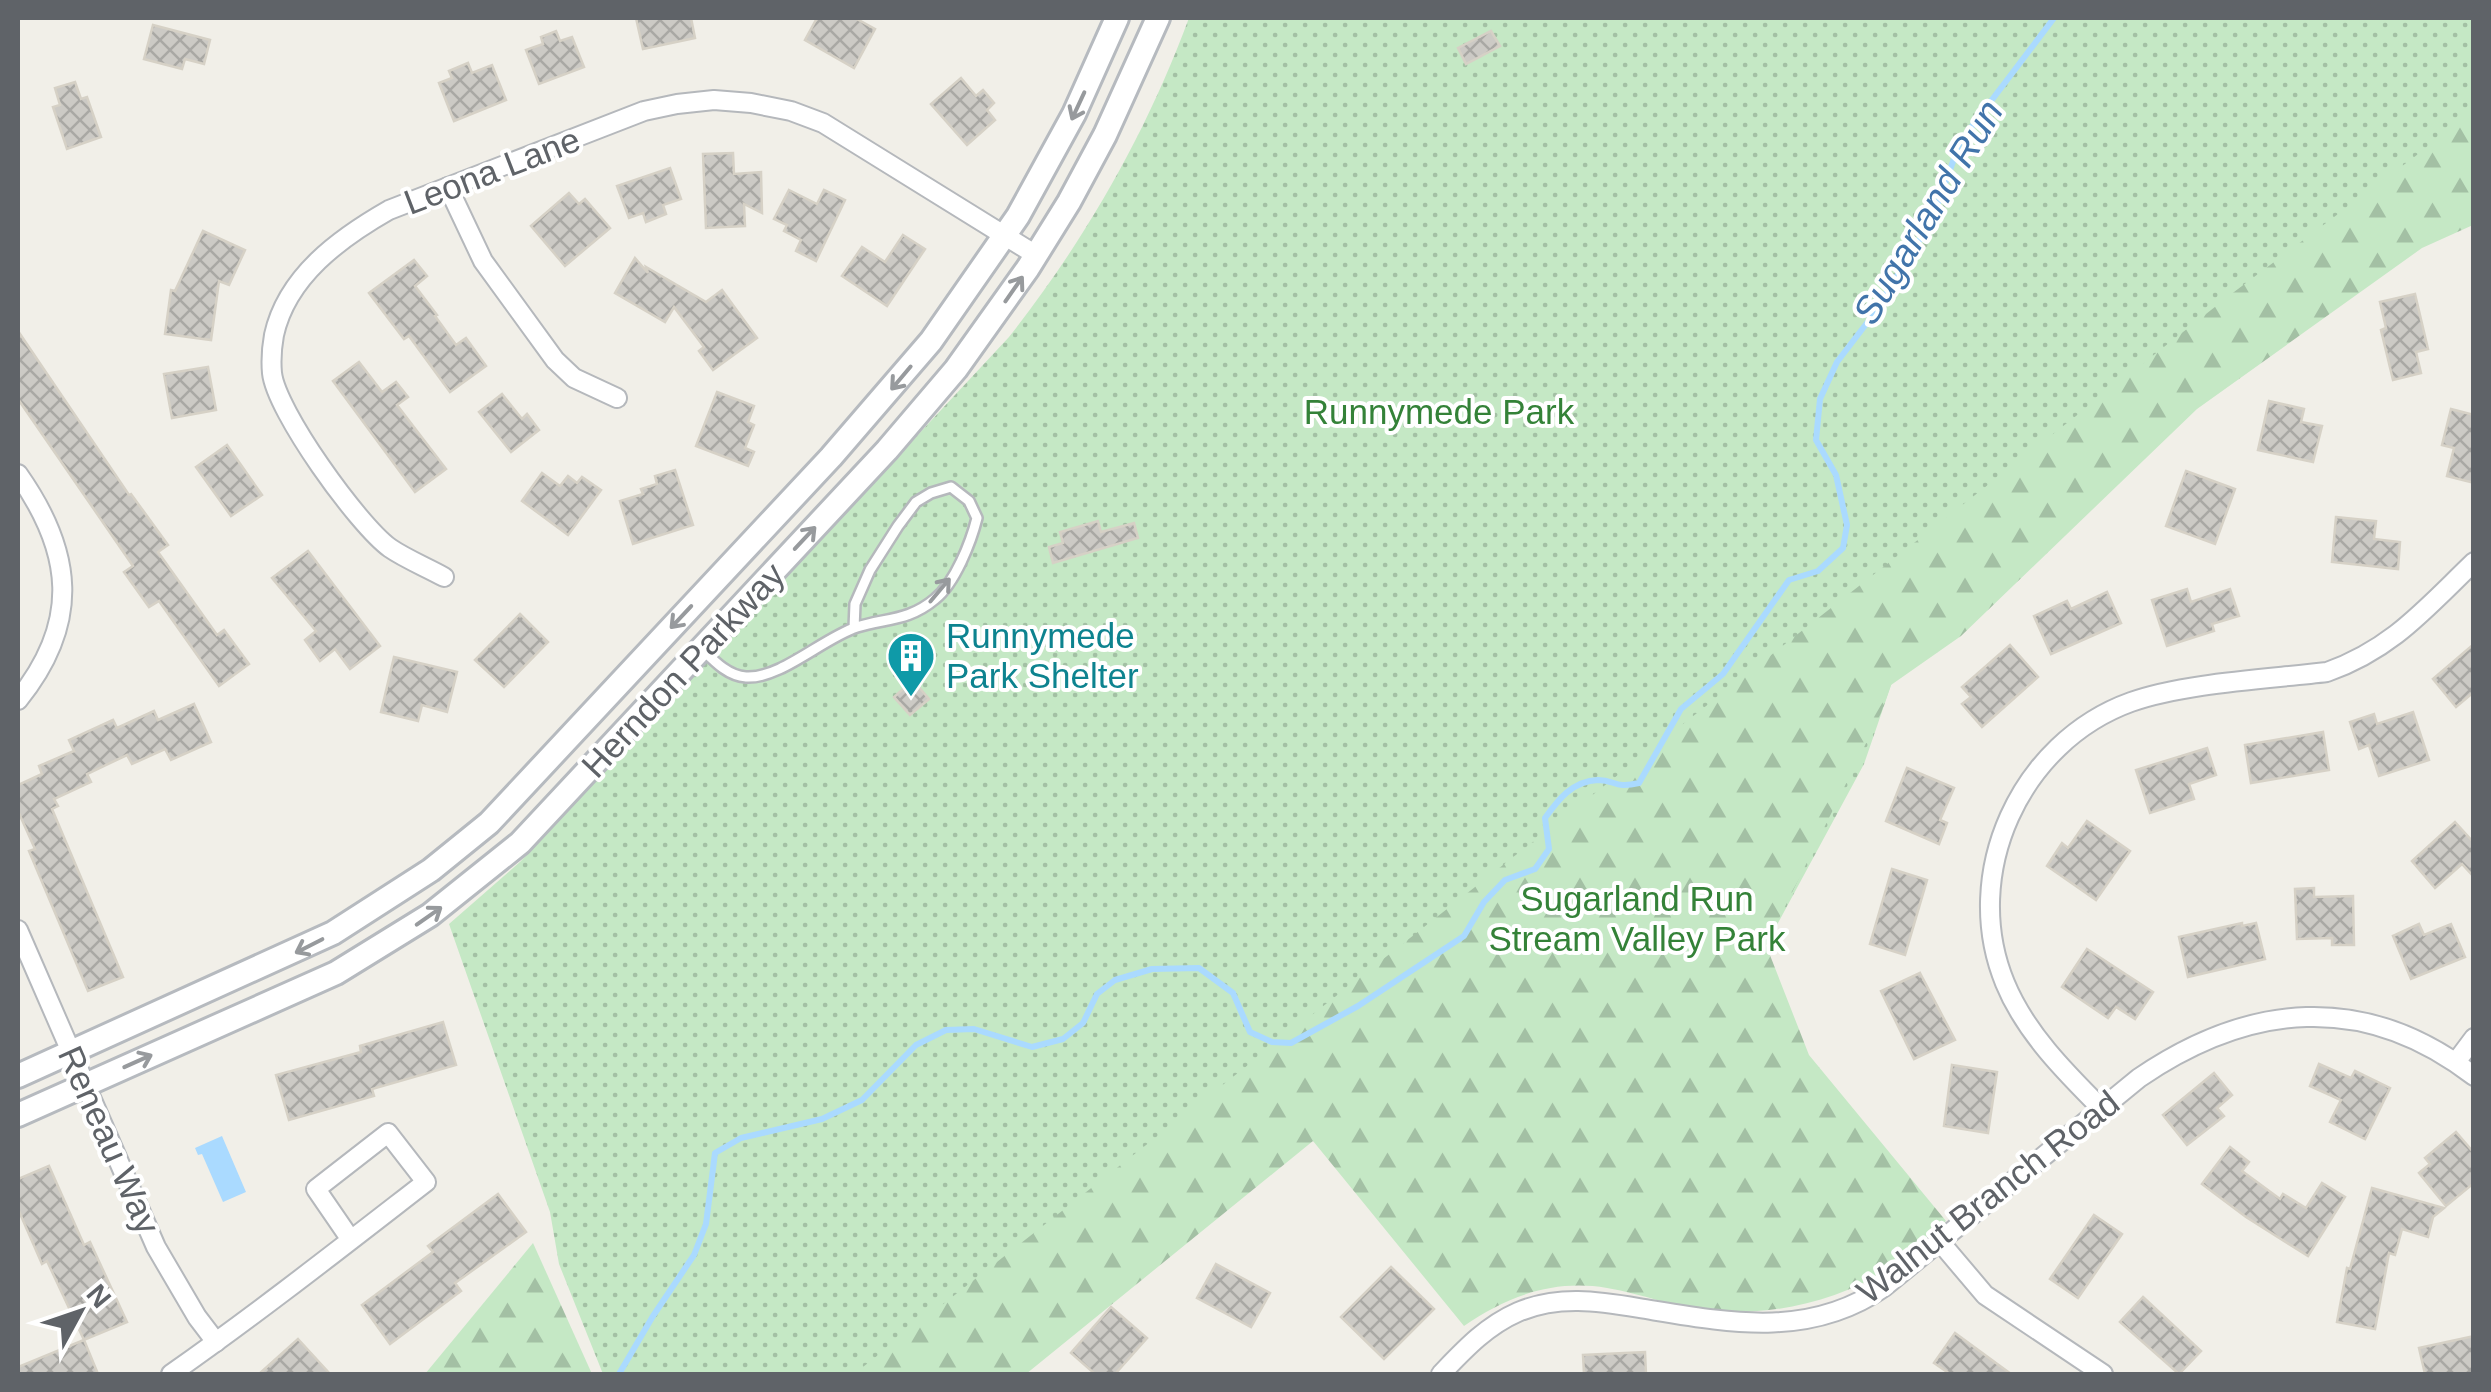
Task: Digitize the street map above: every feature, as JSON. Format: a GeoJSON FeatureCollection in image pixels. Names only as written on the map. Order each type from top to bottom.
{"type":"FeatureCollection","features":[{"type":"Feature","properties":{"kind":"main road","name":"Herndon Parkway"},"geometry":{"type":"LineString","coordinates":[[18,1076],[333,933],[431,870],[489,823],[906,372],[954,311],[1005,236],[1074,114],[1118,18]]}},
{"type":"Feature","properties":{"kind":"main road","name":"Herndon Parkway"},"geometry":{"type":"LineString","coordinates":[[18,1115],[336,973],[430,915],[520,843],[920,412],[984,331],[1036,256],[1105,134],[1158,18]]}},
{"type":"Feature","properties":{"kind":"street","name":"Leona Lane"},"geometry":{"type":"LineString","coordinates":[[444,577],[388,547],[352,506],[312,458],[272,376],[274,335],[293,288],[325,254],[358,228],[390,210],[644,111],[714,100],[752,102],[823,123],[1036,256]]}},
{"type":"Feature","properties":{"kind":"street"},"geometry":{"type":"LineString","coordinates":[[448,187],[483,261],[555,360],[574,378],[617,398]]}},
{"type":"Feature","properties":{"kind":"street"},"geometry":{"type":"LineString","coordinates":[[18,474],[41,510],[62,567],[56,630],[41,668],[18,700]]}},
{"type":"Feature","properties":{"kind":"street"},"geometry":{"type":"LineString","coordinates":[[2102,1109],[2030,1030],[2004,981],[1995,951],[1990,916],[1991,880],[2009,815],[2028,783],[2047,757],[2071,735],[2130,702],[2162,693],[2327,672],[2352,663],[2409,627],[2474,562]]}},
{"type":"Feature","properties":{"kind":"street","name":"Reneau Way"},"geometry":{"type":"LineString","coordinates":[[18,930],[156,1247],[216,1342]]}},
{"type":"Feature","properties":{"kind":"street","name":"Walnut Branch Road"},"geometry":{"type":"LineString","coordinates":[[1441,1374],[1496,1323],[1550,1302],[1599,1301],[1736,1324],[1811,1320],[1844,1309],[1875,1294],[2174,1054],[2210,1036],[2273,1019],[2330,1018],[2388,1029],[2428,1045],[2474,1076]]}},
{"type":"Feature","properties":{"kind":"street"},"geometry":{"type":"LineString","coordinates":[[2456,1062],[2474,1038]]}},
{"type":"Feature","properties":{"kind":"street"},"geometry":{"type":"LineString","coordinates":[[172,1374],[352,1240],[426,1182],[388,1133],[316,1189],[352,1240]]}},
{"type":"Feature","properties":{"kind":"street"},"geometry":{"type":"LineString","coordinates":[[1941,1242],[1985,1295],[2103,1374]]}},
{"type":"Feature","properties":{"kind":"lane"},"geometry":{"type":"LineString","coordinates":[[702,649],[721,668],[745,677],[772,673],[854,628],[898,620],[937,598],[970,542],[978,518],[969,501],[951,487],[931,492],[916,502],[870,570],[855,604],[854,628]]}},
{"type":"Feature","properties":{"kind":"green space","name":"Runnymede Park"},"geometry":{"type":"Polygon","coordinates":[[[1189,18],[2473,18],[2473,171],[1921,598],[1864,764],[1746,982],[1313,1140],[935,1374],[603,1374],[559,1264],[550,1212],[449,924],[521,861],[1009,337],[1064,262],[1112,184],[1154,103],[1189,18]]]}},
{"type":"Feature","properties":{"kind":"green space","name":"Sugarland Run Stream Valley Park"},"geometry":{"type":"Polygon","coordinates":[[[2473,113],[2473,225],[2422,248],[2197,409],[1961,636],[1891,685],[1881,713],[1766,945],[1809,1055],[1946,1221],[1895,1263],[1847,1290],[1780,1309],[1712,1311],[1607,1288],[1568,1286],[1514,1298],[1464,1326],[1313,1141],[1026,1374],[854,1374],[2234,292],[2473,113]]]}},
{"type":"Feature","properties":{"kind":"green space"},"geometry":{"type":"Polygon","coordinates":[[[533,1243],[592,1374],[425,1374],[533,1243]]]}},
{"type":"Feature","properties":{"kind":"water"},"geometry":{"type":"Polygon","coordinates":[[[222,1136],[246,1192],[223,1202],[202,1154],[198,1155],[195,1148],[222,1136]]]}},
{"type":"Feature","properties":{"kind":"building"},"geometry":{"type":"Polygon","coordinates":[[[636,18],[691,18],[695,38],[643,49],[636,18]]]}},
{"type":"Feature","properties":{"kind":"building"},"geometry":{"type":"Polygon","coordinates":[[[817,18],[855,18],[875,29],[854,68],[805,40],[817,18]]]}},
{"type":"Feature","properties":{"kind":"building"},"geometry":{"type":"Polygon","coordinates":[[[153,25],[210,40],[204,64],[185,59],[182,69],[144,59],[153,25]]]}},
{"type":"Feature","properties":{"kind":"building"},"geometry":{"type":"Polygon","coordinates":[[[556,31],[560,41],[572,37],[584,67],[539,84],[526,50],[543,44],[541,37],[556,31]]]}},
{"type":"Feature","properties":{"kind":"building"},"geometry":{"type":"Polygon","coordinates":[[[1491,31],[1500,46],[1466,64],[1458,48],[1491,31]]]}},
{"type":"Feature","properties":{"kind":"building"},"geometry":{"type":"Polygon","coordinates":[[[468,63],[472,73],[492,65],[506,100],[454,121],[439,83],[452,78],[449,71],[468,63]]]}},
{"type":"Feature","properties":{"kind":"building"},"geometry":{"type":"Polygon","coordinates":[[[961,78],[976,96],[983,90],[994,103],[987,110],[995,120],[967,145],[931,104],[961,78]]]}},
{"type":"Feature","properties":{"kind":"building"},"geometry":{"type":"Polygon","coordinates":[[[75,82],[81,99],[87,97],[101,137],[67,149],[53,107],[60,105],[55,88],[75,82]]]}},
{"type":"Feature","properties":{"kind":"building"},"geometry":{"type":"Polygon","coordinates":[[[733,153],[734,174],[761,172],[762,213],[744,204],[745,226],[706,228],[703,154],[733,153]]]}},
{"type":"Feature","properties":{"kind":"building"},"geometry":{"type":"Polygon","coordinates":[[[670,168],[681,199],[663,205],[666,214],[646,222],[643,213],[629,218],[617,186],[670,168]]]}},
{"type":"Feature","properties":{"kind":"building"},"geometry":{"type":"Polygon","coordinates":[[[789,190],[817,204],[824,190],[845,200],[816,261],[796,251],[801,240],[784,231],[787,225],[774,219],[789,190]]]}},
{"type":"Feature","properties":{"kind":"building"},"geometry":{"type":"Polygon","coordinates":[[[569,193],[579,204],[585,199],[610,228],[565,266],[531,226],[569,193]]]}},
{"type":"Feature","properties":{"kind":"building"},"geometry":{"type":"Polygon","coordinates":[[[203,231],[245,250],[229,285],[219,281],[211,340],[165,334],[171,290],[175,291],[203,231]]]}},
{"type":"Feature","properties":{"kind":"building"},"geometry":{"type":"Polygon","coordinates":[[[903,235],[925,249],[887,306],[842,276],[862,247],[885,262],[903,235]]]}},
{"type":"Feature","properties":{"kind":"building"},"geometry":{"type":"Polygon","coordinates":[[[635,258],[648,273],[646,267],[706,302],[722,290],[757,338],[713,370],[699,351],[704,347],[674,307],[665,322],[615,293],[635,258]]]}},
{"type":"Feature","properties":{"kind":"building"},"geometry":{"type":"Polygon","coordinates":[[[414,260],[427,276],[415,286],[435,316],[456,345],[466,338],[486,366],[450,392],[409,336],[404,339],[369,293],[414,260]]]}},
{"type":"Feature","properties":{"kind":"building"},"geometry":{"type":"Polygon","coordinates":[[[2415,294],[2428,349],[2416,352],[2421,373],[2393,380],[2381,330],[2386,328],[2380,302],[2415,294]]]}},
{"type":"Feature","properties":{"kind":"building"},"geometry":{"type":"Polygon","coordinates":[[[18,331],[129,495],[168,545],[158,552],[217,635],[224,630],[249,664],[219,686],[159,601],[149,607],[124,572],[133,566],[18,399],[18,331]]]}},
{"type":"Feature","properties":{"kind":"building"},"geometry":{"type":"Polygon","coordinates":[[[359,362],[382,392],[396,382],[408,397],[397,405],[446,469],[415,492],[333,381],[359,362]]]}},
{"type":"Feature","properties":{"kind":"building"},"geometry":{"type":"Polygon","coordinates":[[[208,367],[216,410],[172,418],[164,374],[208,367]]]}},
{"type":"Feature","properties":{"kind":"building"},"geometry":{"type":"Polygon","coordinates":[[[717,392],[754,406],[748,422],[754,425],[745,448],[754,452],[748,466],[696,446],[717,392]]]}},
{"type":"Feature","properties":{"kind":"building"},"geometry":{"type":"Polygon","coordinates":[[[502,394],[522,419],[527,414],[539,430],[511,452],[479,412],[502,394]]]}},
{"type":"Feature","properties":{"kind":"building"},"geometry":{"type":"Polygon","coordinates":[[[2269,401],[2304,409],[2301,422],[2322,426],[2313,462],[2258,450],[2269,401]]]}},
{"type":"Feature","properties":{"kind":"building"},"geometry":{"type":"Polygon","coordinates":[[[2451,409],[2474,415],[2474,483],[2447,476],[2454,448],[2442,445],[2451,409]]]}},
{"type":"Feature","properties":{"kind":"building"},"geometry":{"type":"Polygon","coordinates":[[[227,445],[262,495],[231,516],[196,467],[227,445]]]}},
{"type":"Feature","properties":{"kind":"building"},"geometry":{"type":"Polygon","coordinates":[[[675,470],[693,525],[633,544],[620,501],[643,494],[641,489],[657,484],[655,476],[675,470]]]}},
{"type":"Feature","properties":{"kind":"building"},"geometry":{"type":"Polygon","coordinates":[[[2186,471],[2235,489],[2215,544],[2166,526],[2186,471]]]}},
{"type":"Feature","properties":{"kind":"building"},"geometry":{"type":"Polygon","coordinates":[[[542,473],[560,486],[568,476],[577,483],[582,477],[601,490],[568,535],[522,501],[542,473]]]}},
{"type":"Feature","properties":{"kind":"building"},"geometry":{"type":"Polygon","coordinates":[[[2336,517],[2376,521],[2374,539],[2400,542],[2398,569],[2332,562],[2336,517]]]}},
{"type":"Feature","properties":{"kind":"building"},"geometry":{"type":"Polygon","coordinates":[[[1098,521],[1101,532],[1134,523],[1138,538],[1053,563],[1049,547],[1063,543],[1060,532],[1098,521]]]}},
{"type":"Feature","properties":{"kind":"building"},"geometry":{"type":"Polygon","coordinates":[[[308,551],[380,646],[350,669],[335,649],[320,661],[305,640],[316,631],[272,578],[308,551]]]}},
{"type":"Feature","properties":{"kind":"building"},"geometry":{"type":"Polygon","coordinates":[[[2187,589],[2191,602],[2230,589],[2239,616],[2212,624],[2214,631],[2167,646],[2152,600],[2187,589]]]}},
{"type":"Feature","properties":{"kind":"building"},"geometry":{"type":"Polygon","coordinates":[[[2107,592],[2121,623],[2051,654],[2034,616],[2067,601],[2071,609],[2107,592]]]}},
{"type":"Feature","properties":{"kind":"building"},"geometry":{"type":"Polygon","coordinates":[[[520,614],[548,642],[504,687],[475,660],[520,614]]]}},
{"type":"Feature","properties":{"kind":"building"},"geometry":{"type":"Polygon","coordinates":[[[2474,644],[2474,692],[2456,707],[2433,679],[2474,644]]]}},
{"type":"Feature","properties":{"kind":"building"},"geometry":{"type":"Polygon","coordinates":[[[2010,645],[2038,677],[1982,727],[1962,704],[1971,697],[1962,687],[2010,645]]]}},
{"type":"Feature","properties":{"kind":"building"},"geometry":{"type":"Polygon","coordinates":[[[394,657],[457,672],[447,712],[422,705],[418,721],[381,712],[394,657]]]}},
{"type":"Feature","properties":{"kind":"building","name":"Runnymede Park Shelter"},"geometry":{"type":"Polygon","coordinates":[[[913,680],[929,699],[910,715],[894,697],[913,680]]]}},
{"type":"Feature","properties":{"kind":"building"},"geometry":{"type":"Polygon","coordinates":[[[194,704],[211,742],[171,760],[165,749],[132,764],[127,755],[87,774],[91,782],[54,799],[58,806],[52,809],[123,977],[88,991],[29,851],[35,849],[18,811],[18,785],[42,774],[39,766],[74,751],[69,740],[113,720],[117,728],[154,711],[158,720],[194,704]]]}},
{"type":"Feature","properties":{"kind":"building"},"geometry":{"type":"Polygon","coordinates":[[[2413,712],[2429,760],[2379,776],[2369,745],[2359,749],[2350,722],[2374,714],[2377,724],[2413,712]]]}},
{"type":"Feature","properties":{"kind":"building"},"geometry":{"type":"Polygon","coordinates":[[[2323,732],[2329,770],[2251,783],[2245,745],[2323,732]]]}},
{"type":"Feature","properties":{"kind":"building"},"geometry":{"type":"Polygon","coordinates":[[[2207,748],[2216,775],[2189,784],[2194,799],[2150,813],[2136,770],[2207,748]]]}},
{"type":"Feature","properties":{"kind":"building"},"geometry":{"type":"Polygon","coordinates":[[[1907,768],[1954,788],[1940,820],[1947,823],[1939,844],[1886,821],[1907,768]]]}},
{"type":"Feature","properties":{"kind":"building"},"geometry":{"type":"Polygon","coordinates":[[[2087,821],[2130,851],[2096,900],[2047,866],[2062,843],[2068,848],[2087,821]]]}},
{"type":"Feature","properties":{"kind":"building"},"geometry":{"type":"Polygon","coordinates":[[[2455,822],[2474,843],[2474,877],[2462,864],[2435,888],[2412,861],[2455,822]]]}},
{"type":"Feature","properties":{"kind":"building"},"geometry":{"type":"Polygon","coordinates":[[[1892,869],[1927,880],[1905,955],[1870,944],[1892,869]]]}},
{"type":"Feature","properties":{"kind":"building"},"geometry":{"type":"Polygon","coordinates":[[[2314,888],[2314,897],[2353,896],[2354,945],[2332,945],[2332,938],[2297,939],[2295,889],[2314,888]]]}},
{"type":"Feature","properties":{"kind":"building"},"geometry":{"type":"Polygon","coordinates":[[[2256,923],[2265,959],[2188,977],[2179,937],[2256,923]]]}},
{"type":"Feature","properties":{"kind":"building"},"geometry":{"type":"Polygon","coordinates":[[[2419,924],[2424,935],[2451,924],[2465,957],[2411,979],[2393,936],[2419,924]]]}},
{"type":"Feature","properties":{"kind":"building"},"geometry":{"type":"Polygon","coordinates":[[[2087,949],[2153,992],[2135,1019],[2116,1007],[2108,1018],[2062,987],[2087,949]]]}},
{"type":"Feature","properties":{"kind":"building"},"geometry":{"type":"Polygon","coordinates":[[[1920,973],[1955,1040],[1914,1059],[1881,991],[1920,973]]]}},
{"type":"Feature","properties":{"kind":"building"},"geometry":{"type":"Polygon","coordinates":[[[443,1022],[456,1065],[372,1089],[374,1096],[289,1120],[276,1075],[361,1052],[360,1046],[443,1022]]]}},
{"type":"Feature","properties":{"kind":"building"},"geometry":{"type":"Polygon","coordinates":[[[2319,1064],[2351,1078],[2355,1071],[2390,1088],[2365,1139],[2330,1122],[2341,1100],[2310,1086],[2319,1064]]]}},
{"type":"Feature","properties":{"kind":"building"},"geometry":{"type":"Polygon","coordinates":[[[1952,1065],[1997,1072],[1988,1133],[1944,1126],[1952,1065]]]}},
{"type":"Feature","properties":{"kind":"building"},"geometry":{"type":"Polygon","coordinates":[[[2214,1073],[2232,1095],[2217,1108],[2224,1116],[2187,1145],[2163,1115],[2214,1073]]]}},
{"type":"Feature","properties":{"kind":"building"},"geometry":{"type":"Polygon","coordinates":[[[2456,1132],[2474,1153],[2474,1183],[2446,1206],[2419,1173],[2430,1164],[2425,1158],[2456,1132]]]}},
{"type":"Feature","properties":{"kind":"building"},"geometry":{"type":"Polygon","coordinates":[[[2230,1147],[2249,1162],[2242,1171],[2280,1199],[2283,1194],[2306,1208],[2322,1183],[2345,1197],[2308,1256],[2202,1184],[2230,1147]]]}},
{"type":"Feature","properties":{"kind":"building"},"geometry":{"type":"Polygon","coordinates":[[[49,1166],[84,1245],[90,1242],[127,1322],[84,1340],[47,1261],[42,1264],[18,1209],[18,1179],[49,1166]]]}},
{"type":"Feature","properties":{"kind":"building"},"geometry":{"type":"Polygon","coordinates":[[[2372,1188],[2444,1208],[2433,1217],[2428,1237],[2402,1229],[2395,1255],[2389,1253],[2375,1329],[2337,1322],[2347,1268],[2350,1269],[2372,1188]]]}},
{"type":"Feature","properties":{"kind":"building"},"geometry":{"type":"Polygon","coordinates":[[[498,1194],[526,1232],[455,1283],[461,1291],[390,1344],[362,1305],[433,1252],[428,1246],[498,1194]]]}},
{"type":"Feature","properties":{"kind":"building"},"geometry":{"type":"Polygon","coordinates":[[[2094,1215],[2122,1234],[2078,1298],[2050,1279],[2094,1215]]]}},
{"type":"Feature","properties":{"kind":"building"},"geometry":{"type":"Polygon","coordinates":[[[1216,1264],[1270,1293],[1251,1327],[1197,1298],[1216,1264]]]}},
{"type":"Feature","properties":{"kind":"building"},"geometry":{"type":"Polygon","coordinates":[[[1391,1267],[1434,1309],[1384,1359],[1341,1317],[1391,1267]]]}},
{"type":"Feature","properties":{"kind":"building"},"geometry":{"type":"Polygon","coordinates":[[[2143,1297],[2201,1351],[2179,1374],[2120,1322],[2143,1297]]]}},
{"type":"Feature","properties":{"kind":"building"},"geometry":{"type":"Polygon","coordinates":[[[1111,1307],[1147,1338],[1115,1374],[1095,1374],[1071,1353],[1111,1307]]]}},
{"type":"Feature","properties":{"kind":"building"},"geometry":{"type":"Polygon","coordinates":[[[1955,1333],[2011,1374],[1950,1374],[1934,1363],[1955,1333]]]}},
{"type":"Feature","properties":{"kind":"building"},"geometry":{"type":"Polygon","coordinates":[[[2474,1336],[2474,1374],[2425,1374],[2419,1348],[2474,1336]]]}},
{"type":"Feature","properties":{"kind":"building"},"geometry":{"type":"Polygon","coordinates":[[[298,1339],[330,1374],[259,1374],[298,1339]]]}},
{"type":"Feature","properties":{"kind":"building"},"geometry":{"type":"Polygon","coordinates":[[[84,1340],[98,1374],[18,1374],[18,1367],[84,1340]]]}},
{"type":"Feature","properties":{"kind":"building"},"geometry":{"type":"Polygon","coordinates":[[[1645,1352],[1646,1374],[1584,1374],[1583,1355],[1645,1352]]]}},
{"type":"Feature","properties":{"kind":"waterway","name":"Sugarland Run"},"geometry":{"type":"LineString","coordinates":[[619,1374],[694,1255],[706,1224],[715,1153],[741,1138],[822,1119],[862,1100],[916,1045],[946,1030],[974,1029],[1032,1047],[1063,1039],[1083,1023],[1097,994],[1115,980],[1152,969],[1199,968],[1233,993],[1250,1032],[1272,1042],[1291,1043],[1358,1006],[1464,936],[1484,902],[1505,880],[1535,869],[1549,849],[1545,818],[1567,793],[1589,781],[1639,783],[1681,709],[1723,674],[1789,580],[1818,571],[1843,548],[1847,525],[1836,475],[1816,440],[1820,399],[1837,362],[1870,319],[1932,220],[1960,142],[2054,18]]}},
{"type":"Feature","properties":{"kind":"place","name":"Runnymede Park Shelter"},"geometry":{"type":"Point","coordinates":[911,698]}}]}
